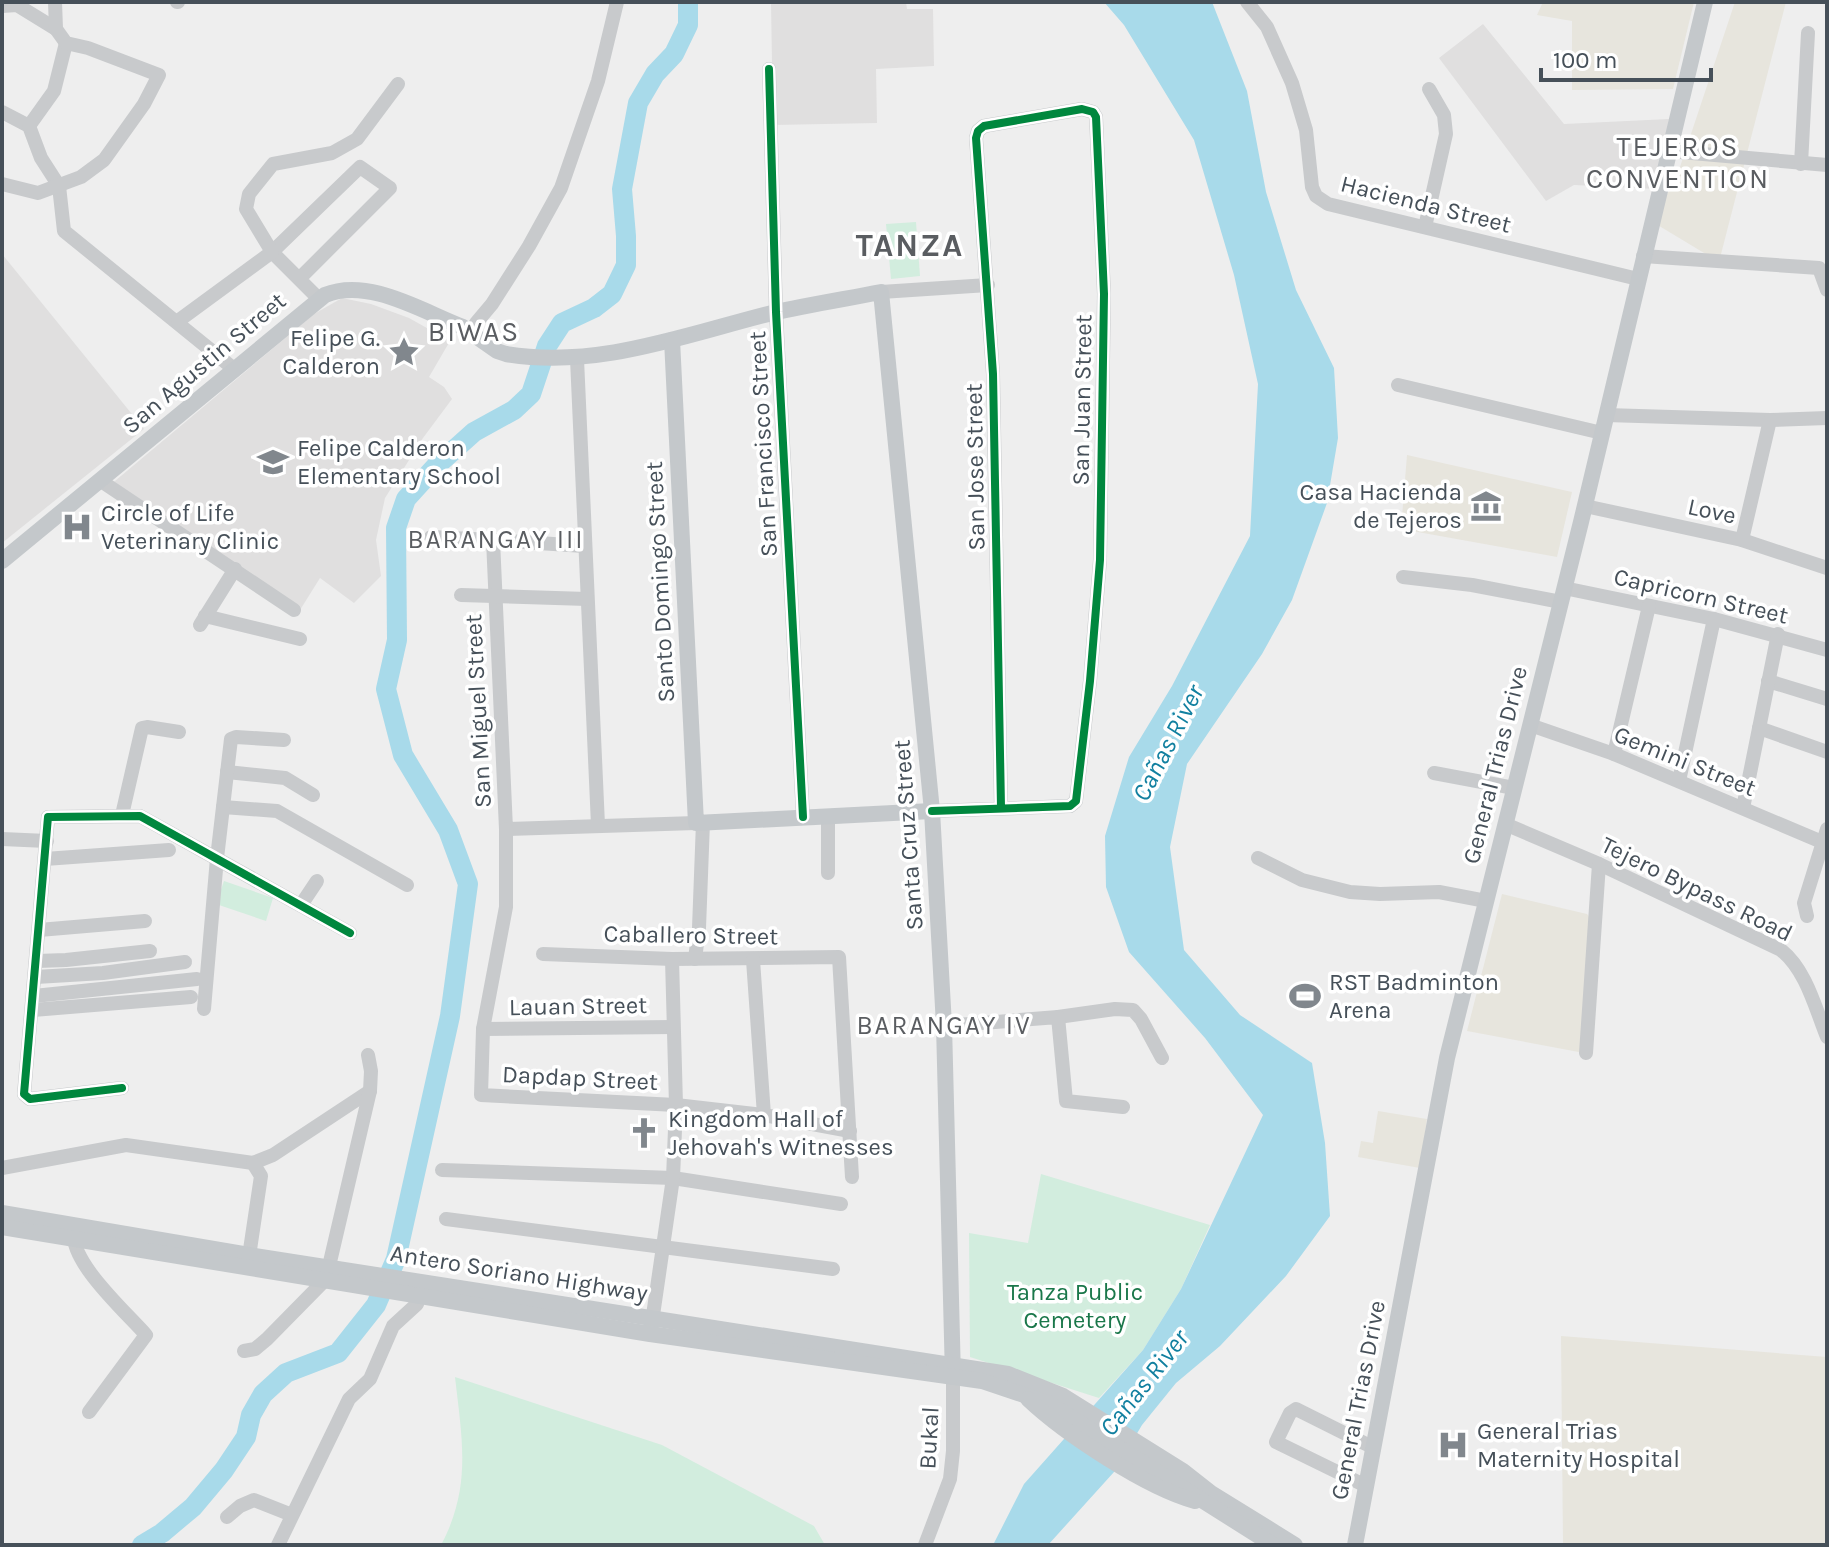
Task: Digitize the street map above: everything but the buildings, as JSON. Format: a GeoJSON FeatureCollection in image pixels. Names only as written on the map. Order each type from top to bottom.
{"type":"FeatureCollection","features":[{"type":"Feature","properties":{"kind":"main road","name":"General Trias Drive"},"geometry":{"type":"LineString","coordinates":[[1355,1545],[1447,1058],[1585,506],[1705,2]]}},
{"type":"Feature","properties":{"kind":"main road","name":"San Agustin Street"},"geometry":{"type":"LineString","coordinates":[[2,561],[319,299],[338,290],[366,292],[396,300],[472,329],[497,351],[558,359],[577,359],[672,340],[776,312],[881,292]]}},
{"type":"Feature","properties":{"kind":"main road","name":"Santa Cruz Street"},"geometry":{"type":"LineString","coordinates":[[881,292],[932,811],[944,1026],[953,1371]]}},
{"type":"Feature","properties":{"kind":"main road","name":"Santo Domingo Street"},"geometry":{"type":"LineString","coordinates":[[672,340],[699,822]]}},
{"type":"Feature","properties":{"kind":"main road"},"geometry":{"type":"LineString","coordinates":[[699,822],[932,811]]}},
{"type":"Feature","properties":{"kind":"main road","name":"Antero Soriano Highway"},"geometry":{"type":"LineString","coordinates":[[2,1213],[73,1232]]}},
{"type":"Feature","properties":{"kind":"main road","name":"Antero Soriano Highway"},"geometry":{"type":"LineString","coordinates":[[2,1227],[73,1232],[652,1326],[953,1371],[987,1368],[1025,1387],[1178,1478],[1273,1545]]}},
{"type":"Feature","properties":{"kind":"main road","name":"Antero Soriano Highway"},"geometry":{"type":"LineString","coordinates":[[1056,1408],[1129,1469],[1169,1494],[1208,1498],[1295,1545]]}},
{"type":"Feature","properties":{"kind":"street"},"geometry":{"type":"LineString","coordinates":[[55,2],[56,29]]}},
{"type":"Feature","properties":{"kind":"street"},"geometry":{"type":"LineString","coordinates":[[472,329],[529,246],[561,188],[598,81],[617,2]]}},
{"type":"Feature","properties":{"kind":"street","name":"Hacienda Street"},"geometry":{"type":"LineString","coordinates":[[1247,2],[1267,27],[1292,83],[1306,130],[1312,187],[1316,196],[1328,204],[1638,279]]}},
{"type":"Feature","properties":{"kind":"street"},"geometry":{"type":"LineString","coordinates":[[2,6],[17,5],[56,29],[66,43],[88,48],[159,75],[144,104],[104,160],[81,177],[38,193],[2,184]]}},
{"type":"Feature","properties":{"kind":"street"},"geometry":{"type":"LineString","coordinates":[[1801,164],[1808,33]]}},
{"type":"Feature","properties":{"kind":"street"},"geometry":{"type":"LineString","coordinates":[[29,126],[54,91],[66,43]]}},
{"type":"Feature","properties":{"kind":"street","name":"San Francisco Street"},"geometry":{"type":"LineString","coordinates":[[769,69],[776,312],[803,817]]}},
{"type":"Feature","properties":{"kind":"street"},"geometry":{"type":"LineString","coordinates":[[319,299],[272,252],[246,209],[249,194],[273,164],[332,153],[357,139],[398,84]]}},
{"type":"Feature","properties":{"kind":"street"},"geometry":{"type":"LineString","coordinates":[[1425,227],[1446,134],[1444,115],[1429,89]]}},
{"type":"Feature","properties":{"kind":"street","name":"San Juan Street"},"geometry":{"type":"LineString","coordinates":[[980,128],[1082,109],[1093,112],[1096,117],[1104,294],[1100,560],[1090,681],[1074,804],[1001,807]]}},
{"type":"Feature","properties":{"kind":"street"},"geometry":{"type":"LineString","coordinates":[[2,112],[29,126],[41,158],[59,186],[64,231],[234,369]]}},
{"type":"Feature","properties":{"kind":"street","name":"San Jose Street"},"geometry":{"type":"LineString","coordinates":[[980,128],[976,142],[993,374],[1001,807]]}},
{"type":"Feature","properties":{"kind":"street"},"geometry":{"type":"LineString","coordinates":[[1669,151],[1827,165]]}},
{"type":"Feature","properties":{"kind":"street"},"geometry":{"type":"LineString","coordinates":[[178,321],[272,252],[360,167],[390,188],[299,279]]}},
{"type":"Feature","properties":{"kind":"street"},"geometry":{"type":"LineString","coordinates":[[1643,256],[1819,268],[1827,290]]}},
{"type":"Feature","properties":{"kind":"street","name":"San Agustin Street"},"geometry":{"type":"LineString","coordinates":[[881,292],[988,285]]}},
{"type":"Feature","properties":{"kind":"street"},"geometry":{"type":"LineString","coordinates":[[577,359],[598,825]]}},
{"type":"Feature","properties":{"kind":"street"},"geometry":{"type":"LineString","coordinates":[[1398,385],[1602,433]]}},
{"type":"Feature","properties":{"kind":"street"},"geometry":{"type":"LineString","coordinates":[[1606,415],[1770,420],[1827,418]]}},
{"type":"Feature","properties":{"kind":"street"},"geometry":{"type":"LineString","coordinates":[[1742,540],[1770,420]]}},
{"type":"Feature","properties":{"kind":"street"},"geometry":{"type":"LineString","coordinates":[[101,481],[294,610]]}},
{"type":"Feature","properties":{"kind":"street","name":"Love"},"geometry":{"type":"LineString","coordinates":[[1585,506],[1742,540],[1827,566]]}},
{"type":"Feature","properties":{"kind":"street"},"geometry":{"type":"LineString","coordinates":[[431,537],[584,546]]}},
{"type":"Feature","properties":{"kind":"street","name":"San Miguel Street"},"geometry":{"type":"LineString","coordinates":[[493,540],[506,829],[699,822]]}},
{"type":"Feature","properties":{"kind":"street"},"geometry":{"type":"LineString","coordinates":[[235,569],[202,621],[300,639]]}},
{"type":"Feature","properties":{"kind":"street","name":"Capricorn Street"},"geometry":{"type":"LineString","coordinates":[[1403,577],[1649,606],[1778,634],[1827,650]]}},
{"type":"Feature","properties":{"kind":"street"},"geometry":{"type":"LineString","coordinates":[[461,595],[587,599]]}},
{"type":"Feature","properties":{"kind":"street"},"geometry":{"type":"LineString","coordinates":[[1614,754],[1649,606]]}},
{"type":"Feature","properties":{"kind":"street"},"geometry":{"type":"LineString","coordinates":[[1679,781],[1714,619]]}},
{"type":"Feature","properties":{"kind":"street"},"geometry":{"type":"LineString","coordinates":[[1743,808],[1778,634]]}},
{"type":"Feature","properties":{"kind":"street"},"geometry":{"type":"LineString","coordinates":[[1768,681],[1827,699]]}},
{"type":"Feature","properties":{"kind":"street","name":"Gemini Street"},"geometry":{"type":"LineString","coordinates":[[1530,725],[1614,754],[1743,808],[1825,835]]}},
{"type":"Feature","properties":{"kind":"street"},"geometry":{"type":"LineString","coordinates":[[122,815],[142,728],[179,732]]}},
{"type":"Feature","properties":{"kind":"street"},"geometry":{"type":"LineString","coordinates":[[1759,728],[1827,752]]}},
{"type":"Feature","properties":{"kind":"street"},"geometry":{"type":"LineString","coordinates":[[204,1009],[231,739],[284,740]]}},
{"type":"Feature","properties":{"kind":"street"},"geometry":{"type":"LineString","coordinates":[[227,772],[285,778],[313,795]]}},
{"type":"Feature","properties":{"kind":"street"},"geometry":{"type":"LineString","coordinates":[[1434,773],[1514,788]]}},
{"type":"Feature","properties":{"kind":"street"},"geometry":{"type":"LineString","coordinates":[[223,807],[277,811],[407,885]]}},
{"type":"Feature","properties":{"kind":"street"},"geometry":{"type":"LineString","coordinates":[[932,811],[1001,807]]}},
{"type":"Feature","properties":{"kind":"street"},"geometry":{"type":"LineString","coordinates":[[122,1088],[26,1098],[24,1094],[48,817],[140,816],[350,933]]}},
{"type":"Feature","properties":{"kind":"street"},"geometry":{"type":"LineString","coordinates":[[828,816],[828,873]]}},
{"type":"Feature","properties":{"kind":"street"},"geometry":{"type":"LineString","coordinates":[[695,959],[699,928],[699,822]]}},
{"type":"Feature","properties":{"kind":"street","name":"Tejero Bypass Road"},"geometry":{"type":"LineString","coordinates":[[1505,824],[1599,864],[1781,950],[1792,958],[1827,1037]]}},
{"type":"Feature","properties":{"kind":"street"},"geometry":{"type":"LineString","coordinates":[[483,1029],[506,907],[506,829]]}},
{"type":"Feature","properties":{"kind":"street"},"geometry":{"type":"LineString","coordinates":[[1807,916],[1804,903],[1825,835]]}},
{"type":"Feature","properties":{"kind":"street"},"geometry":{"type":"LineString","coordinates":[[2,839],[47,841]]}},
{"type":"Feature","properties":{"kind":"street"},"geometry":{"type":"LineString","coordinates":[[45,859],[169,850]]}},
{"type":"Feature","properties":{"kind":"street"},"geometry":{"type":"LineString","coordinates":[[1258,858],[1302,880],[1350,892],[1439,892],[1486,901]]}},
{"type":"Feature","properties":{"kind":"street"},"geometry":{"type":"LineString","coordinates":[[1586,1053],[1599,864]]}},
{"type":"Feature","properties":{"kind":"street"},"geometry":{"type":"LineString","coordinates":[[301,905],[317,881]]}},
{"type":"Feature","properties":{"kind":"street"},"geometry":{"type":"LineString","coordinates":[[39,930],[145,921]]}},
{"type":"Feature","properties":{"kind":"street"},"geometry":{"type":"LineString","coordinates":[[37,961],[150,951]]}},
{"type":"Feature","properties":{"kind":"street","name":"Caballero Street"},"geometry":{"type":"LineString","coordinates":[[543,954],[753,960],[839,957],[850,1131]]}},
{"type":"Feature","properties":{"kind":"street"},"geometry":{"type":"LineString","coordinates":[[652,1326],[673,1178],[676,1105],[672,959]]}},
{"type":"Feature","properties":{"kind":"street"},"geometry":{"type":"LineString","coordinates":[[753,960],[764,1115]]}},
{"type":"Feature","properties":{"kind":"street"},"geometry":{"type":"LineString","coordinates":[[36,977],[103,973],[185,962]]}},
{"type":"Feature","properties":{"kind":"street"},"geometry":{"type":"LineString","coordinates":[[33,1003],[197,979]]}},
{"type":"Feature","properties":{"kind":"street"},"geometry":{"type":"LineString","coordinates":[[33,1003],[191,997]]}},
{"type":"Feature","properties":{"kind":"street"},"geometry":{"type":"LineString","coordinates":[[944,1026],[1058,1017],[1123,1008],[1133,1010],[1141,1019],[1162,1058]]}},
{"type":"Feature","properties":{"kind":"street"},"geometry":{"type":"LineString","coordinates":[[1058,1017],[1066,1101],[1123,1107]]}},
{"type":"Feature","properties":{"kind":"street","name":"Lauan Street"},"geometry":{"type":"LineString","coordinates":[[483,1029],[673,1027]]}},
{"type":"Feature","properties":{"kind":"street","name":"Dapdap Street"},"geometry":{"type":"LineString","coordinates":[[483,1029],[481,1095],[676,1105],[764,1115],[850,1131]]}},
{"type":"Feature","properties":{"kind":"street"},"geometry":{"type":"LineString","coordinates":[[244,1351],[255,1349],[267,1339],[328,1273],[370,1091],[368,1055]]}},
{"type":"Feature","properties":{"kind":"street"},"geometry":{"type":"LineString","coordinates":[[2,1168],[126,1145],[253,1163],[273,1155],[370,1091]]}},
{"type":"Feature","properties":{"kind":"street"},"geometry":{"type":"LineString","coordinates":[[850,1131],[852,1177]]}},
{"type":"Feature","properties":{"kind":"street"},"geometry":{"type":"LineString","coordinates":[[248,1261],[261,1176],[253,1163]]}},
{"type":"Feature","properties":{"kind":"street"},"geometry":{"type":"LineString","coordinates":[[442,1170],[673,1178],[841,1204]]}},
{"type":"Feature","properties":{"kind":"street"},"geometry":{"type":"LineString","coordinates":[[446,1219],[833,1269]]}},
{"type":"Feature","properties":{"kind":"street"},"geometry":{"type":"LineString","coordinates":[[73,1232],[83,1264],[146,1335],[89,1412]]}},
{"type":"Feature","properties":{"kind":"street"},"geometry":{"type":"LineString","coordinates":[[278,1545],[349,1399],[370,1379],[393,1326],[417,1304],[422,1289]]}},
{"type":"Feature","properties":{"kind":"street","name":"Bukal"},"geometry":{"type":"LineString","coordinates":[[925,1545],[950,1479],[953,1371]]}},
{"type":"Feature","properties":{"kind":"street"},"geometry":{"type":"LineString","coordinates":[[1366,1486],[1276,1442],[1290,1413],[1296,1409],[1374,1448]]}},
{"type":"Feature","properties":{"kind":"street"},"geometry":{"type":"LineString","coordinates":[[227,1517],[254,1500],[292,1515]]}},
{"type":"Feature","properties":{"kind":"shaded area"},"geometry":{"type":"Polygon","coordinates":[[[771,2],[906,2],[907,9],[933,9],[934,66],[876,69],[877,123],[773,125],[771,2]]]}},
{"type":"Feature","properties":{"kind":"shaded area"},"geometry":{"type":"Polygon","coordinates":[[[1543,2],[1694,2],[1673,89],[1572,90],[1572,21],[1537,15],[1543,2]]]}},
{"type":"Feature","properties":{"kind":"shaded area"},"geometry":{"type":"Polygon","coordinates":[[[1735,2],[1786,2],[1719,262],[1651,221],[1676,179],[1735,2]]]}},
{"type":"Feature","properties":{"kind":"shaded area"},"geometry":{"type":"Polygon","coordinates":[[[1483,24],[1564,124],[1669,119],[1657,189],[1574,185],[1546,201],[1439,58],[1483,24]]]}},
{"type":"Feature","properties":{"kind":"shaded area"},"geometry":{"type":"Polygon","coordinates":[[[2,254],[144,429],[2,543],[2,254]]]}},
{"type":"Feature","properties":{"kind":"shaded area","name":"Felipe Calderon Elementary School"},"geometry":{"type":"Polygon","coordinates":[[[342,298],[371,304],[409,318],[450,341],[429,377],[444,387],[452,399],[385,498],[376,540],[381,576],[354,603],[320,578],[300,610],[109,486],[314,314],[342,298]]]}},
{"type":"Feature","properties":{"kind":"shaded area","name":"Casa Hacienda de Tejeros"},"geometry":{"type":"Polygon","coordinates":[[[1407,455],[1572,492],[1557,557],[1401,529],[1407,455]]]}},
{"type":"Feature","properties":{"kind":"shaded area"},"geometry":{"type":"Polygon","coordinates":[[[1502,894],[1587,914],[1595,924],[1584,1053],[1467,1031],[1502,894]]]}},
{"type":"Feature","properties":{"kind":"shaded area"},"geometry":{"type":"Polygon","coordinates":[[[1378,1111],[1427,1119],[1420,1168],[1358,1157],[1361,1141],[1373,1143],[1378,1111]]]}},
{"type":"Feature","properties":{"kind":"shaded area"},"geometry":{"type":"Polygon","coordinates":[[[1561,1336],[1827,1357],[1827,1545],[1563,1545],[1561,1336]]]}},
{"type":"Feature","properties":{"kind":"green space"},"geometry":{"type":"Polygon","coordinates":[[[916,222],[920,276],[891,279],[886,224],[916,222]]]}},
{"type":"Feature","properties":{"kind":"green space"},"geometry":{"type":"Polygon","coordinates":[[[224,881],[273,898],[266,921],[216,904],[224,881]]]}},
{"type":"Feature","properties":{"kind":"green space","name":"Tanza Public Cemetery"},"geometry":{"type":"Polygon","coordinates":[[[1041,1174],[1210,1225],[1181,1289],[1143,1350],[1099,1398],[970,1357],[969,1233],[1028,1243],[1041,1174]]]}},
{"type":"Feature","properties":{"kind":"green space"},"geometry":{"type":"Polygon","coordinates":[[[455,1377],[662,1445],[814,1526],[825,1545],[441,1545],[451,1524],[461,1483],[462,1442],[455,1377]]]}},
{"type":"Feature","properties":{"kind":"water","name":"Cañas River"},"geometry":{"type":"Polygon","coordinates":[[[1104,2],[1212,2],[1247,91],[1266,192],[1296,290],[1334,368],[1338,438],[1327,503],[1292,600],[1262,654],[1187,764],[1170,847],[1184,950],[1240,1015],[1312,1063],[1325,1143],[1330,1216],[1286,1276],[1220,1346],[1176,1383],[1142,1425],[1114,1472],[1048,1545],[993,1545],[1024,1484],[1143,1350],[1181,1289],[1263,1115],[1205,1038],[1129,952],[1106,887],[1105,836],[1129,757],[1172,686],[1250,536],[1258,384],[1234,275],[1194,140],[1124,25],[1104,2]]]}},
{"type":"Feature","properties":{"kind":"waterway"},"geometry":{"type":"LineString","coordinates":[[142,1545],[193,1507],[224,1470],[246,1437],[251,1415],[263,1394],[286,1373],[338,1353],[376,1305],[396,1259],[450,1016],[468,884],[448,830],[403,755],[386,689],[397,640],[396,528],[406,499],[436,466],[474,432],[514,410],[531,394],[547,346],[562,323],[594,308],[612,294],[626,265],[622,189],[638,103],[655,74],[674,54],[688,25],[688,2]]}},
{"type":"Feature","properties":{"kind":"cycle path"},"geometry":{"type":"LineString","coordinates":[[769,69],[776,312],[803,817]]}},
{"type":"Feature","properties":{"kind":"cycle path"},"geometry":{"type":"LineString","coordinates":[[932,811],[1070,806],[1076,801],[1100,560],[1104,294],[1096,117],[1093,112],[1082,109],[984,126],[976,138],[993,374],[1001,807]]}},
{"type":"Feature","properties":{"kind":"cycle path"},"geometry":{"type":"LineString","coordinates":[[122,1088],[30,1099],[24,1094],[48,817],[140,816],[350,933]]}},
{"type":"Feature","properties":{"kind":"place","name":"Felipe G. Calderon"},"geometry":{"type":"Point","coordinates":[404,352]}},
{"type":"Feature","properties":{"kind":"place","name":"Felipe Calderon Elementary School"},"geometry":{"type":"Point","coordinates":[273,462]}},
{"type":"Feature","properties":{"kind":"place","name":"Casa Hacienda de Tejeros"},"geometry":{"type":"Point","coordinates":[1486,506]}},
{"type":"Feature","properties":{"kind":"place","name":"Circle of Life Veterinary Clinic"},"geometry":{"type":"Point","coordinates":[77,527]}},
{"type":"Feature","properties":{"kind":"place","name":"RST Badminton Arena"},"geometry":{"type":"Point","coordinates":[1305,996]}},
{"type":"Feature","properties":{"kind":"place","name":"Kingdom Hall of Jehovah's Witnesses"},"geometry":{"type":"Point","coordinates":[644,1133]}},
{"type":"Feature","properties":{"kind":"place","name":"General Trias Maternity Hospital"},"geometry":{"type":"Point","coordinates":[1453,1445]}},
{"type":"Feature","properties":{"kind":"district","name":"TEJEROS CONVENTION"},"geometry":{"type":"Point","coordinates":[1678,162]}},
{"type":"Feature","properties":{"kind":"district","name":"TANZA"},"geometry":{"type":"Point","coordinates":[910,245]}},
{"type":"Feature","properties":{"kind":"district","name":"BIWAS"},"geometry":{"type":"Point","coordinates":[474,331]}},
{"type":"Feature","properties":{"kind":"district","name":"BARANGAY III"},"geometry":{"type":"Point","coordinates":[496,539]}},
{"type":"Feature","properties":{"kind":"district","name":"BARANGAY IV"},"geometry":{"type":"Point","coordinates":[944,1025]}}]}
